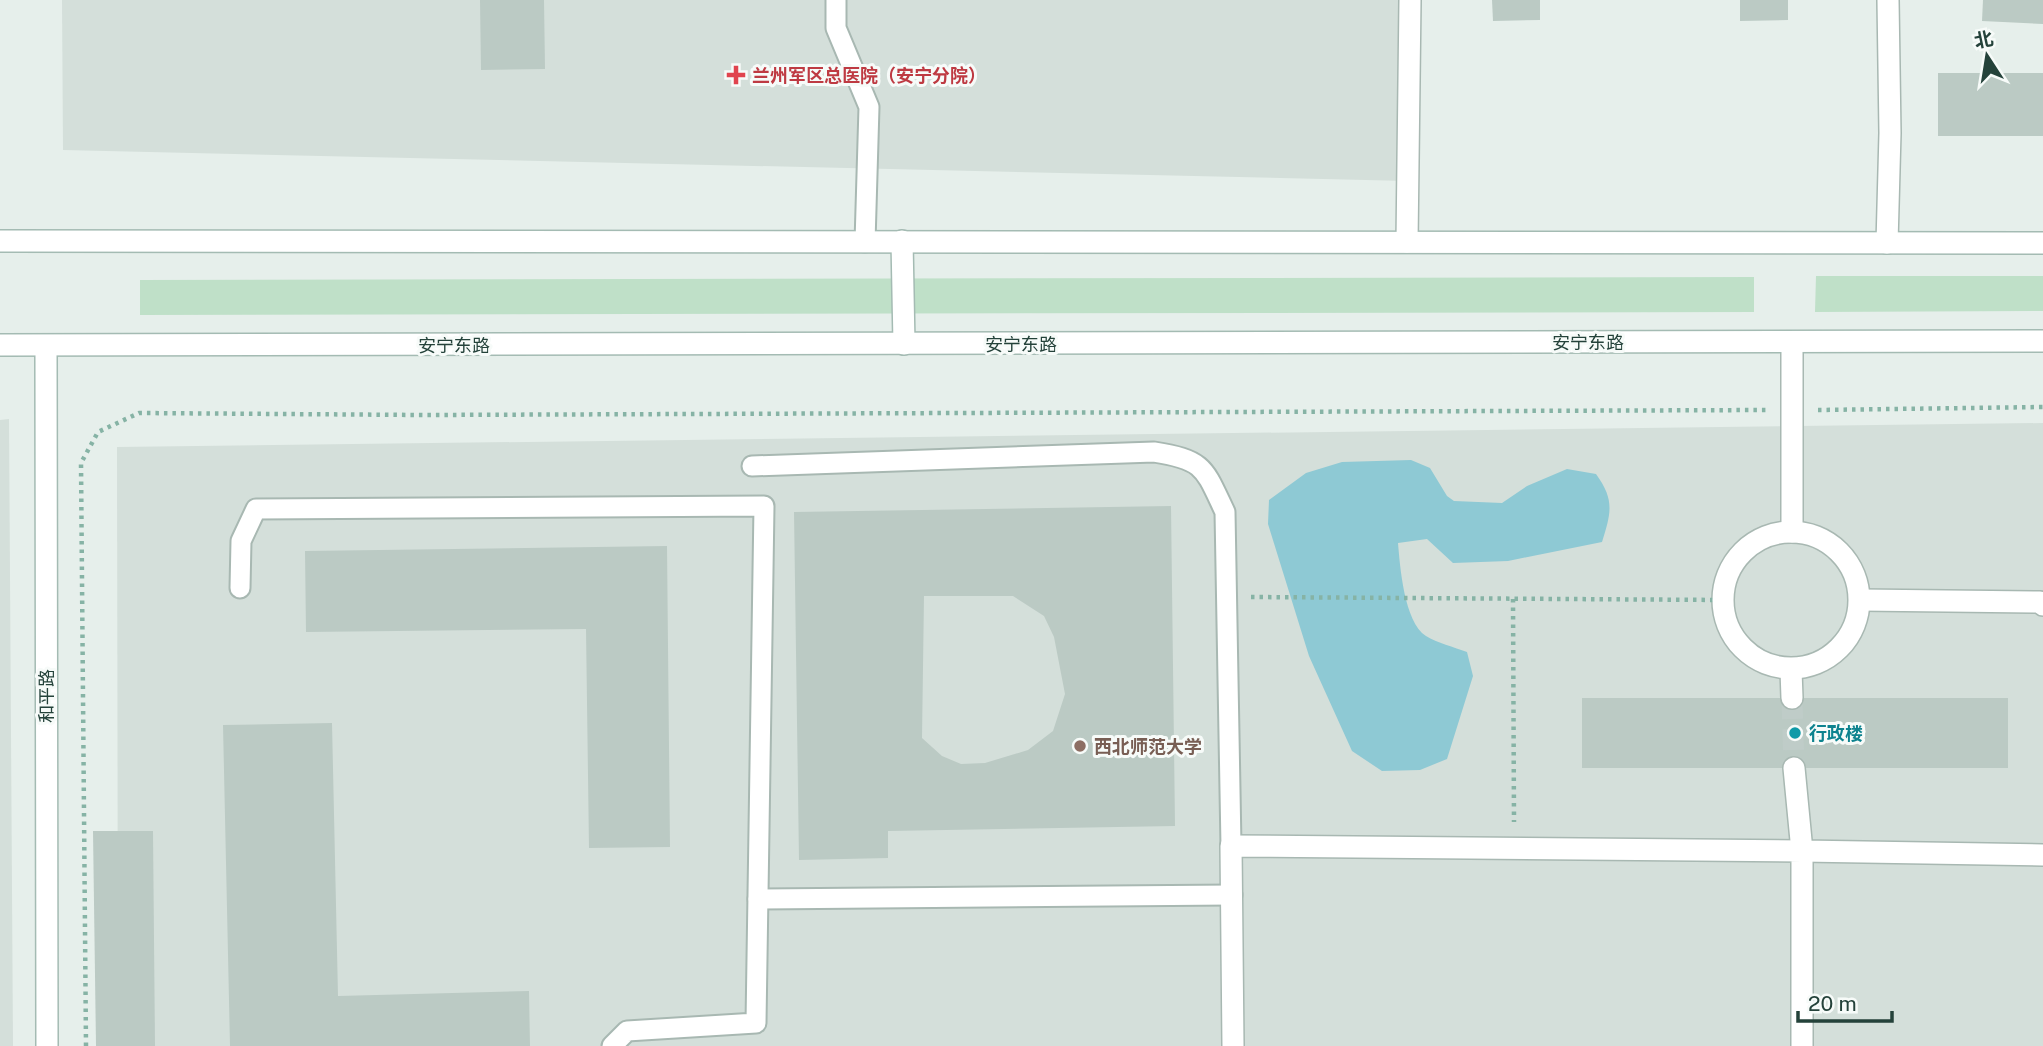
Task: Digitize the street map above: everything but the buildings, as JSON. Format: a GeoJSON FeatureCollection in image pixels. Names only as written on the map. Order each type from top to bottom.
{"type":"FeatureCollection","features":[{"type":"Feature","properties":{"kind":"main road"},"geometry":{"type":"LineString","coordinates":[[1407,242],[1410,0]]}},
{"type":"Feature","properties":{"kind":"main road"},"geometry":{"type":"LineString","coordinates":[[1887,243],[1890,133],[1888,0]]}},
{"type":"Feature","properties":{"kind":"main road"},"geometry":{"type":"LineString","coordinates":[[0,241],[2043,243]]}},
{"type":"Feature","properties":{"kind":"main road"},"geometry":{"type":"LineString","coordinates":[[902,241],[904,344]]}},
{"type":"Feature","properties":{"kind":"main road","name":"安宁东路"},"geometry":{"type":"LineString","coordinates":[[0,345],[2043,341]]}},
{"type":"Feature","properties":{"kind":"main road"},"geometry":{"type":"LineString","coordinates":[[1792,342],[1792,532]]}},
{"type":"Feature","properties":{"kind":"main road","name":"和平路"},"geometry":{"type":"LineString","coordinates":[[46,346],[47,1046]]}},
{"type":"Feature","properties":{"kind":"main road"},"geometry":{"type":"LineString","coordinates":[[1792,532],[1818,537],[1840,552],[1855,574],[1860,600],[1855,627],[1840,650],[1818,664],[1791,670],[1764,664],[1742,649],[1727,626],[1722,600],[1727,574],[1743,552],[1765,537],[1792,532]]}},
{"type":"Feature","properties":{"kind":"main road"},"geometry":{"type":"LineString","coordinates":[[1860,600],[2042,603]]}},
{"type":"Feature","properties":{"kind":"main road"},"geometry":{"type":"LineString","coordinates":[[1791,670],[1792,698]]}},
{"type":"Feature","properties":{"kind":"main road"},"geometry":{"type":"LineString","coordinates":[[1794,768],[1802,851],[1802,1046]]}},
{"type":"Feature","properties":{"kind":"main road"},"geometry":{"type":"LineString","coordinates":[[1233,1046],[1231,846],[1514,846],[2043,855]]}},
{"type":"Feature","properties":{"kind":"lane"},"geometry":{"type":"LineString","coordinates":[[836,0],[836,27],[869,107],[865,242]]}},
{"type":"Feature","properties":{"kind":"lane"},"geometry":{"type":"LineString","coordinates":[[752,466],[1154,452],[1187,457],[1205,470],[1225,512],[1231,846]]}},
{"type":"Feature","properties":{"kind":"lane"},"geometry":{"type":"LineString","coordinates":[[240,588],[241,541],[256,509],[764,506],[756,1023],[627,1031],[612,1046]]}},
{"type":"Feature","properties":{"kind":"lane"},"geometry":{"type":"LineString","coordinates":[[758,899],[1231,895]]}},
{"type":"Feature","properties":{"kind":"path"},"geometry":{"type":"LineString","coordinates":[[1226,597],[1722,600]]}},
{"type":"Feature","properties":{"kind":"path"},"geometry":{"type":"LineString","coordinates":[[1513,599],[1514,846]]}},
{"type":"Feature","properties":{"kind":"shaded area","name":"兰州军区总医院（安宁分院）"},"geometry":{"type":"Polygon","coordinates":[[[62,0],[1411,0],[1408,181],[63,150],[62,0]]]}},
{"type":"Feature","properties":{"kind":"shaded area"},"geometry":{"type":"Polygon","coordinates":[[[9,419],[13,1046],[0,1046],[0,420],[9,419]]]}},
{"type":"Feature","properties":{"kind":"shaded area","name":"西北师范大学"},"geometry":{"type":"Polygon","coordinates":[[[2043,423],[2043,1046],[118,1046],[117,447],[2043,423]]]}},
{"type":"Feature","properties":{"kind":"green space"},"geometry":{"type":"Polygon","coordinates":[[[1816,276],[2043,276],[2043,311],[1815,312],[1816,276]]]}},
{"type":"Feature","properties":{"kind":"green space"},"geometry":{"type":"Polygon","coordinates":[[[1754,277],[1754,312],[140,315],[140,280],[1754,277]]]}},
{"type":"Feature","properties":{"kind":"water"},"geometry":{"type":"Polygon","coordinates":[[[1411,460],[1430,468],[1447,496],[1454,501],[1502,503],[1527,486],[1567,469],[1596,474],[1609,499],[1610,507],[1602,542],[1508,561],[1453,563],[1427,539],[1398,543],[1405,593],[1413,619],[1426,636],[1467,652],[1473,676],[1447,759],[1420,770],[1382,771],[1352,751],[1309,656],[1268,524],[1269,500],[1306,473],[1342,462],[1411,460]]]}},
{"type":"Feature","properties":{"kind":"tunnel"},"geometry":{"type":"LineString","coordinates":[[1792,698],[1794,768]]}},
{"type":"Feature","properties":{"kind":"place","name":"兰州军区总医院（安宁分院）"},"geometry":{"type":"Point","coordinates":[736,75]}},
{"type":"Feature","properties":{"kind":"place","name":"行政楼"},"geometry":{"type":"Point","coordinates":[1795,733]}},
{"type":"Feature","properties":{"kind":"place","name":"西北师范大学"},"geometry":{"type":"Point","coordinates":[1080,746]}}]}
